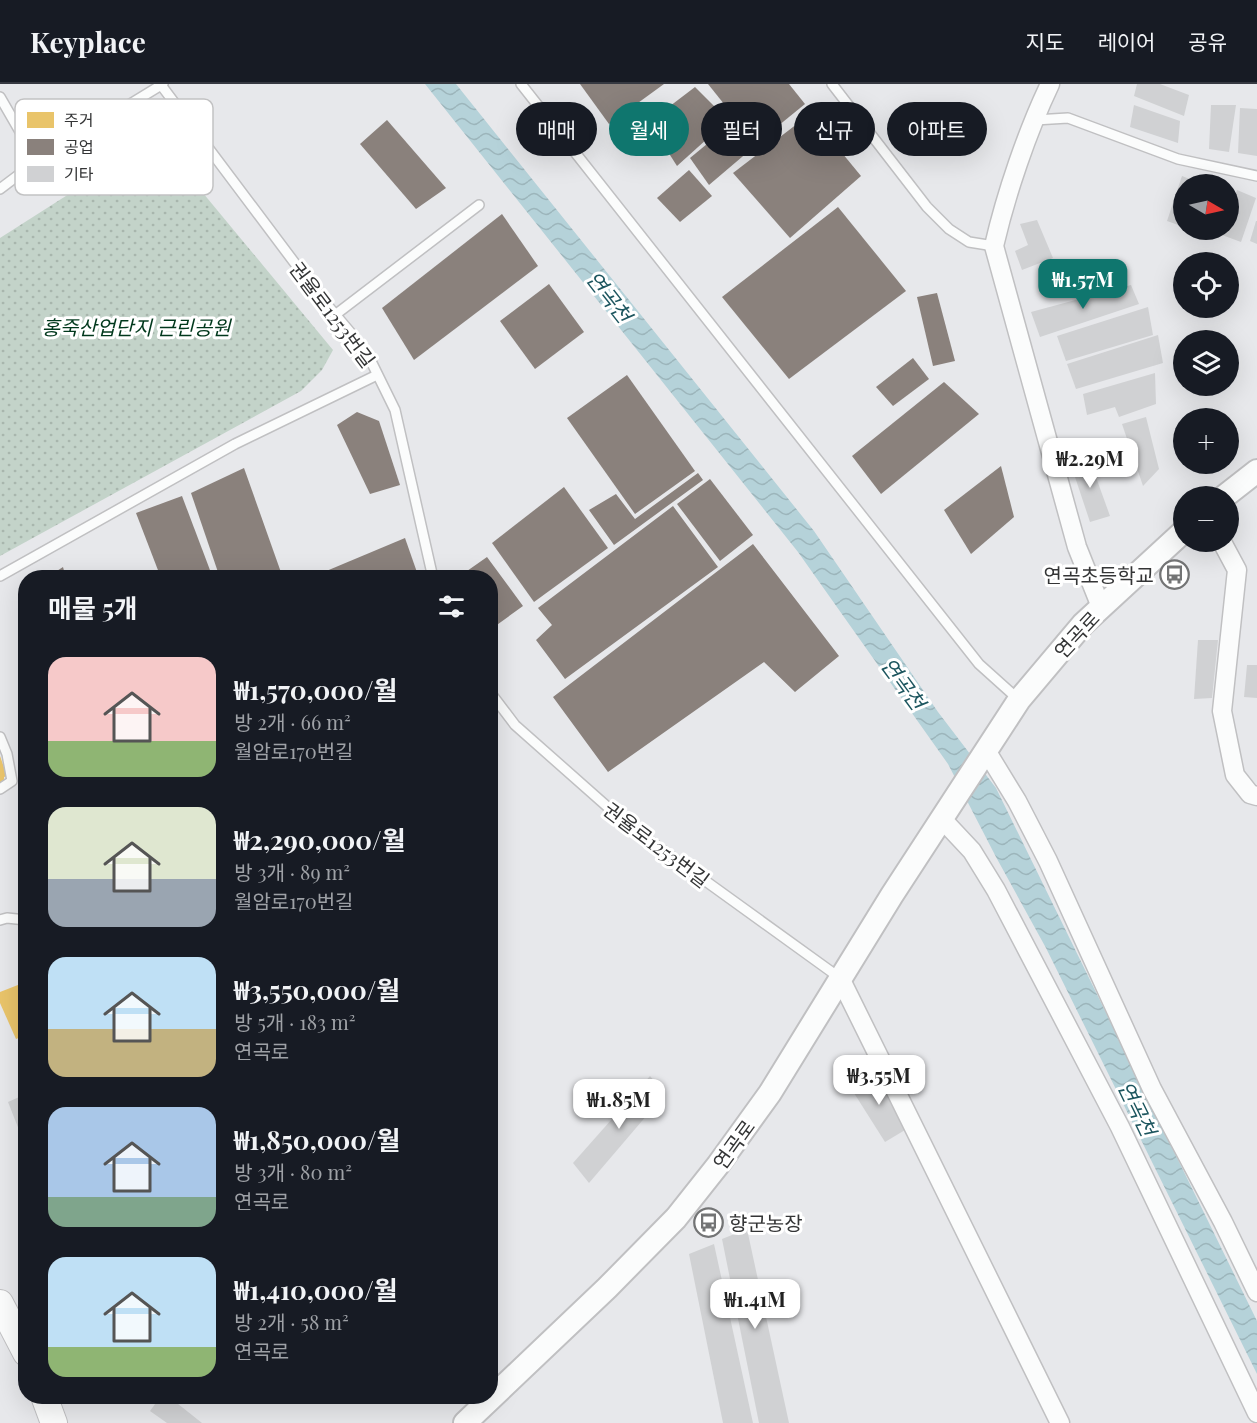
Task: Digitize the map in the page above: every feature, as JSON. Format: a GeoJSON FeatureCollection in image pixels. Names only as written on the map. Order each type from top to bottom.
{"type":"FeatureCollection","features":[{"type":"Feature","properties":{"kind":"main road"},"geometry":{"type":"LineString","coordinates":[[0,1303],[18,1338]]}},
{"type":"Feature","properties":{"kind":"main road"},"geometry":{"type":"LineString","coordinates":[[47,1404],[54,1423]]}},
{"type":"Feature","properties":{"kind":"street"},"geometry":{"type":"LineString","coordinates":[[1050,84],[1002,214],[994,246],[1077,547],[1101,607]]}},
{"type":"Feature","properties":{"kind":"street"},"geometry":{"type":"LineString","coordinates":[[1238,486],[1257,471]]}},
{"type":"Feature","properties":{"kind":"street","name":"연곡로"},"geometry":{"type":"LineString","coordinates":[[498,1392],[607,1288],[676,1218],[770,1093],[840,978],[1019,700],[1083,624],[1173,541]]}},
{"type":"Feature","properties":{"kind":"street"},"geometry":{"type":"LineString","coordinates":[[1227,552],[1237,570],[1222,711],[1235,775],[1250,794],[1257,796]]}},
{"type":"Feature","properties":{"kind":"street"},"geometry":{"type":"LineString","coordinates":[[987,752],[1017,801],[1048,861],[1152,1089],[1223,1222],[1257,1292]]}},
{"type":"Feature","properties":{"kind":"street"},"geometry":{"type":"LineString","coordinates":[[942,819],[972,851],[996,890],[1120,1127],[1257,1413]]}},
{"type":"Feature","properties":{"kind":"street"},"geometry":{"type":"LineString","coordinates":[[840,978],[1059,1423]]}},
{"type":"Feature","properties":{"kind":"street","name":"연곡로"},"geometry":{"type":"LineString","coordinates":[[465,1423],[485,1404]]}},
{"type":"Feature","properties":{"kind":"lane"},"geometry":{"type":"LineString","coordinates":[[138,99],[162,84]]}},
{"type":"Feature","properties":{"kind":"lane","name":"권율로1253번길"},"geometry":{"type":"LineString","coordinates":[[162,84],[173,99]]}},
{"type":"Feature","properties":{"kind":"lane"},"geometry":{"type":"LineString","coordinates":[[521,84],[979,664],[1019,700]]}},
{"type":"Feature","properties":{"kind":"lane"},"geometry":{"type":"LineString","coordinates":[[832,84],[927,207],[942,222],[969,242],[994,246]]}},
{"type":"Feature","properties":{"kind":"lane"},"geometry":{"type":"LineString","coordinates":[[0,97],[15,123]]}},
{"type":"Feature","properties":{"kind":"lane"},"geometry":{"type":"LineString","coordinates":[[1035,120],[1068,118],[1178,159],[1257,176]]}},
{"type":"Feature","properties":{"kind":"lane","name":"권율로1253번길"},"geometry":{"type":"LineString","coordinates":[[213,152],[335,315],[366,351],[395,410],[431,570]]}},
{"type":"Feature","properties":{"kind":"lane"},"geometry":{"type":"LineString","coordinates":[[0,189],[15,178]]}},
{"type":"Feature","properties":{"kind":"lane"},"geometry":{"type":"LineString","coordinates":[[335,315],[479,205]]}},
{"type":"Feature","properties":{"kind":"lane"},"geometry":{"type":"LineString","coordinates":[[0,576],[235,444],[377,375]]}},
{"type":"Feature","properties":{"kind":"lane","name":"권율로1253번길"},"geometry":{"type":"LineString","coordinates":[[498,703],[515,725],[628,825],[840,978]]}},
{"type":"Feature","properties":{"kind":"lane"},"geometry":{"type":"LineString","coordinates":[[0,737],[7,754],[12,781],[0,789]]}},
{"type":"Feature","properties":{"kind":"lane"},"geometry":{"type":"LineString","coordinates":[[0,920],[18,919]]}},
{"type":"Feature","properties":{"kind":"green space","name":"홍죽산업단지 근린공원"},"geometry":{"type":"Polygon","coordinates":[[[67,195],[205,195],[333,350],[322,370],[301,391],[0,556],[0,238],[67,195]]]}},
{"type":"Feature","properties":{"kind":"water","name":"연곡천"},"geometry":{"type":"Polygon","coordinates":[[[425,84],[456,84],[814,531],[938,712],[996,788],[1257,1321],[1257,1374],[1046,948],[948,764],[798,552],[425,84]]]}},
{"type":"Feature","properties":{"kind":"building: 주거"},"geometry":{"type":"Polygon","coordinates":[[[0,756],[7,776],[4,777],[4,782],[0,783],[0,756]]]}},
{"type":"Feature","properties":{"kind":"building: 주거"},"geometry":{"type":"Polygon","coordinates":[[[18,985],[18,1038],[16,1039],[0,1003],[0,992],[18,985]]]}},
{"type":"Feature","properties":{"kind":"building: 공업"},"geometry":{"type":"Polygon","coordinates":[[[580,84],[664,84],[639,102],[609,102],[609,124],[597,107],[597,102],[593,102],[580,84]]]}},
{"type":"Feature","properties":{"kind":"building: 공업"},"geometry":{"type":"Polygon","coordinates":[[[708,84],[789,84],[803,102],[794,102],[794,113],[782,123],[782,102],[722,102],[708,84]]]}},
{"type":"Feature","properties":{"kind":"building: 공업"},"geometry":{"type":"Polygon","coordinates":[[[695,87],[710,102],[701,102],[701,144],[689,155],[689,102],[675,102],[695,87]]]}},
{"type":"Feature","properties":{"kind":"building: 공업"},"geometry":{"type":"Polygon","coordinates":[[[387,120],[446,188],[416,209],[360,144],[387,120]]]}},
{"type":"Feature","properties":{"kind":"building: 공업"},"geometry":{"type":"Polygon","coordinates":[[[794,126],[794,156],[845,156],[861,176],[790,238],[733,173],[755,156],[782,156],[782,135],[794,126]]]}},
{"type":"Feature","properties":{"kind":"building: 공업"},"geometry":{"type":"Polygon","coordinates":[[[701,149],[701,156],[743,156],[709,185],[690,158],[701,149]]]}},
{"type":"Feature","properties":{"kind":"building: 공업"},"geometry":{"type":"Polygon","coordinates":[[[671,156],[688,156],[677,166],[671,156]]]}},
{"type":"Feature","properties":{"kind":"building: 공업"},"geometry":{"type":"Polygon","coordinates":[[[689,170],[712,196],[680,222],[657,198],[689,170]]]}},
{"type":"Feature","properties":{"kind":"building: 공업"},"geometry":{"type":"Polygon","coordinates":[[[838,207],[906,291],[789,379],[722,297],[838,207]]]}},
{"type":"Feature","properties":{"kind":"building: 공업"},"geometry":{"type":"Polygon","coordinates":[[[502,214],[538,266],[414,360],[382,308],[502,214]]]}},
{"type":"Feature","properties":{"kind":"building: 공업"},"geometry":{"type":"Polygon","coordinates":[[[549,284],[584,332],[535,369],[500,321],[549,284]]]}},
{"type":"Feature","properties":{"kind":"building: 공업"},"geometry":{"type":"Polygon","coordinates":[[[937,293],[955,361],[933,366],[917,297],[937,293]]]}},
{"type":"Feature","properties":{"kind":"building: 공업"},"geometry":{"type":"Polygon","coordinates":[[[913,358],[929,379],[893,406],[876,387],[913,358]]]}},
{"type":"Feature","properties":{"kind":"building: 공업"},"geometry":{"type":"Polygon","coordinates":[[[627,375],[695,471],[635,514],[567,418],[627,375]]]}},
{"type":"Feature","properties":{"kind":"building: 공업"},"geometry":{"type":"Polygon","coordinates":[[[944,382],[979,414],[881,494],[852,456],[944,382]]]}},
{"type":"Feature","properties":{"kind":"building: 공업"},"geometry":{"type":"Polygon","coordinates":[[[357,412],[379,421],[400,485],[370,494],[337,425],[357,412]]]}},
{"type":"Feature","properties":{"kind":"building: 공업"},"geometry":{"type":"Polygon","coordinates":[[[1001,466],[1014,517],[971,554],[944,510],[1001,466]]]}},
{"type":"Feature","properties":{"kind":"building: 공업"},"geometry":{"type":"Polygon","coordinates":[[[244,468],[280,570],[217,570],[191,493],[244,468]]]}},
{"type":"Feature","properties":{"kind":"building: 공업"},"geometry":{"type":"Polygon","coordinates":[[[698,473],[703,480],[614,545],[589,510],[616,494],[635,519],[698,473]]]}},
{"type":"Feature","properties":{"kind":"building: 공업"},"geometry":{"type":"Polygon","coordinates":[[[710,479],[753,535],[720,561],[677,504],[710,479]]]}},
{"type":"Feature","properties":{"kind":"building: 공업"},"geometry":{"type":"Polygon","coordinates":[[[564,487],[608,548],[534,602],[492,543],[564,487]]]}},
{"type":"Feature","properties":{"kind":"building: 공업"},"geometry":{"type":"Polygon","coordinates":[[[182,496],[210,570],[158,570],[136,513],[182,496]]]}},
{"type":"Feature","properties":{"kind":"building: 공업"},"geometry":{"type":"Polygon","coordinates":[[[673,506],[718,567],[565,679],[536,640],[552,625],[538,608],[673,506]]]}},
{"type":"Feature","properties":{"kind":"building: 공업"},"geometry":{"type":"Polygon","coordinates":[[[405,538],[416,570],[329,570],[405,538]]]}},
{"type":"Feature","properties":{"kind":"building: 공업"},"geometry":{"type":"Polygon","coordinates":[[[753,544],[839,656],[795,692],[764,662],[608,772],[553,697],[753,544]]]}},
{"type":"Feature","properties":{"kind":"building: 공업"},"geometry":{"type":"Polygon","coordinates":[[[487,557],[497,570],[468,570],[487,557]]]}},
{"type":"Feature","properties":{"kind":"building: 공업"},"geometry":{"type":"Polygon","coordinates":[[[498,572],[523,606],[498,624],[498,572]]]}},
{"type":"Feature","properties":{"kind":"building: 기타"},"geometry":{"type":"Polygon","coordinates":[[[1137,84],[1160,84],[1189,95],[1184,116],[1134,96],[1137,84]]]}},
{"type":"Feature","properties":{"kind":"building: 기타"},"geometry":{"type":"Polygon","coordinates":[[[1134,105],[1180,121],[1178,143],[1130,127],[1134,105]]]}},
{"type":"Feature","properties":{"kind":"building: 기타"},"geometry":{"type":"Polygon","coordinates":[[[1211,105],[1236,105],[1229,152],[1209,149],[1211,105]]]}},
{"type":"Feature","properties":{"kind":"building: 기타"},"geometry":{"type":"Polygon","coordinates":[[[1240,108],[1257,109],[1257,156],[1238,153],[1240,108]]]}},
{"type":"Feature","properties":{"kind":"building: 기타"},"geometry":{"type":"Polygon","coordinates":[[[1239,191],[1256,198],[1241,242],[1236,240],[1239,240],[1239,191]]]}},
{"type":"Feature","properties":{"kind":"building: 기타"},"geometry":{"type":"Polygon","coordinates":[[[1173,203],[1173,223],[1167,221],[1173,203]]]}},
{"type":"Feature","properties":{"kind":"building: 기타"},"geometry":{"type":"Polygon","coordinates":[[[1037,220],[1053,258],[1022,270],[1015,251],[1028,245],[1020,224],[1037,220]]]}},
{"type":"Feature","properties":{"kind":"building: 기타"},"geometry":{"type":"Polygon","coordinates":[[[1257,221],[1257,244],[1250,241],[1257,221]]]}},
{"type":"Feature","properties":{"kind":"building: 기타"},"geometry":{"type":"Polygon","coordinates":[[[1131,285],[1139,304],[1040,337],[1031,312],[1131,285]]]}},
{"type":"Feature","properties":{"kind":"building: 기타"},"geometry":{"type":"Polygon","coordinates":[[[1148,307],[1153,335],[1066,361],[1057,336],[1148,307]]]}},
{"type":"Feature","properties":{"kind":"building: 기타"},"geometry":{"type":"Polygon","coordinates":[[[1158,335],[1163,363],[1076,389],[1067,364],[1158,335]]]}},
{"type":"Feature","properties":{"kind":"building: 기타"},"geometry":{"type":"Polygon","coordinates":[[[1155,373],[1156,404],[1119,417],[1115,407],[1087,415],[1083,394],[1155,373]]]}},
{"type":"Feature","properties":{"kind":"building: 기타"},"geometry":{"type":"Polygon","coordinates":[[[1146,417],[1159,469],[1143,486],[1122,424],[1146,417]]]}},
{"type":"Feature","properties":{"kind":"building: 기타"},"geometry":{"type":"Polygon","coordinates":[[[1088,455],[1110,516],[1090,522],[1070,462],[1088,455]]]}},
{"type":"Feature","properties":{"kind":"building: 기타"},"geometry":{"type":"Polygon","coordinates":[[[1198,640],[1218,640],[1212,698],[1194,699],[1198,640]]]}},
{"type":"Feature","properties":{"kind":"building: 기타"},"geometry":{"type":"Polygon","coordinates":[[[1247,665],[1257,665],[1257,698],[1244,697],[1247,665]]]}},
{"type":"Feature","properties":{"kind":"building: 기타"},"geometry":{"type":"Polygon","coordinates":[[[873,1065],[905,1130],[885,1142],[854,1093],[873,1065]]]}},
{"type":"Feature","properties":{"kind":"building: 기타"},"geometry":{"type":"Polygon","coordinates":[[[650,1076],[665,1094],[589,1183],[573,1163],[650,1076]]]}},
{"type":"Feature","properties":{"kind":"building: 기타"},"geometry":{"type":"Polygon","coordinates":[[[18,1098],[18,1127],[8,1102],[18,1098]]]}},
{"type":"Feature","properties":{"kind":"building: 기타"},"geometry":{"type":"Polygon","coordinates":[[[747,1229],[789,1423],[759,1423],[722,1239],[747,1229]]]}},
{"type":"Feature","properties":{"kind":"building: 기타"},"geometry":{"type":"Polygon","coordinates":[[[714,1244],[753,1423],[723,1423],[689,1254],[714,1244]]]}},
{"type":"Feature","properties":{"kind":"building: 기타"},"geometry":{"type":"Polygon","coordinates":[[[155,1404],[178,1404],[202,1423],[167,1423],[150,1411],[155,1404]]]}},
{"type":"Feature","properties":{"kind":"place","name":"연곡초등학교"},"geometry":{"type":"Point","coordinates":[1175,574]}},
{"type":"Feature","properties":{"kind":"place","name":"향군농장"},"geometry":{"type":"Point","coordinates":[708,1222]}}]}
